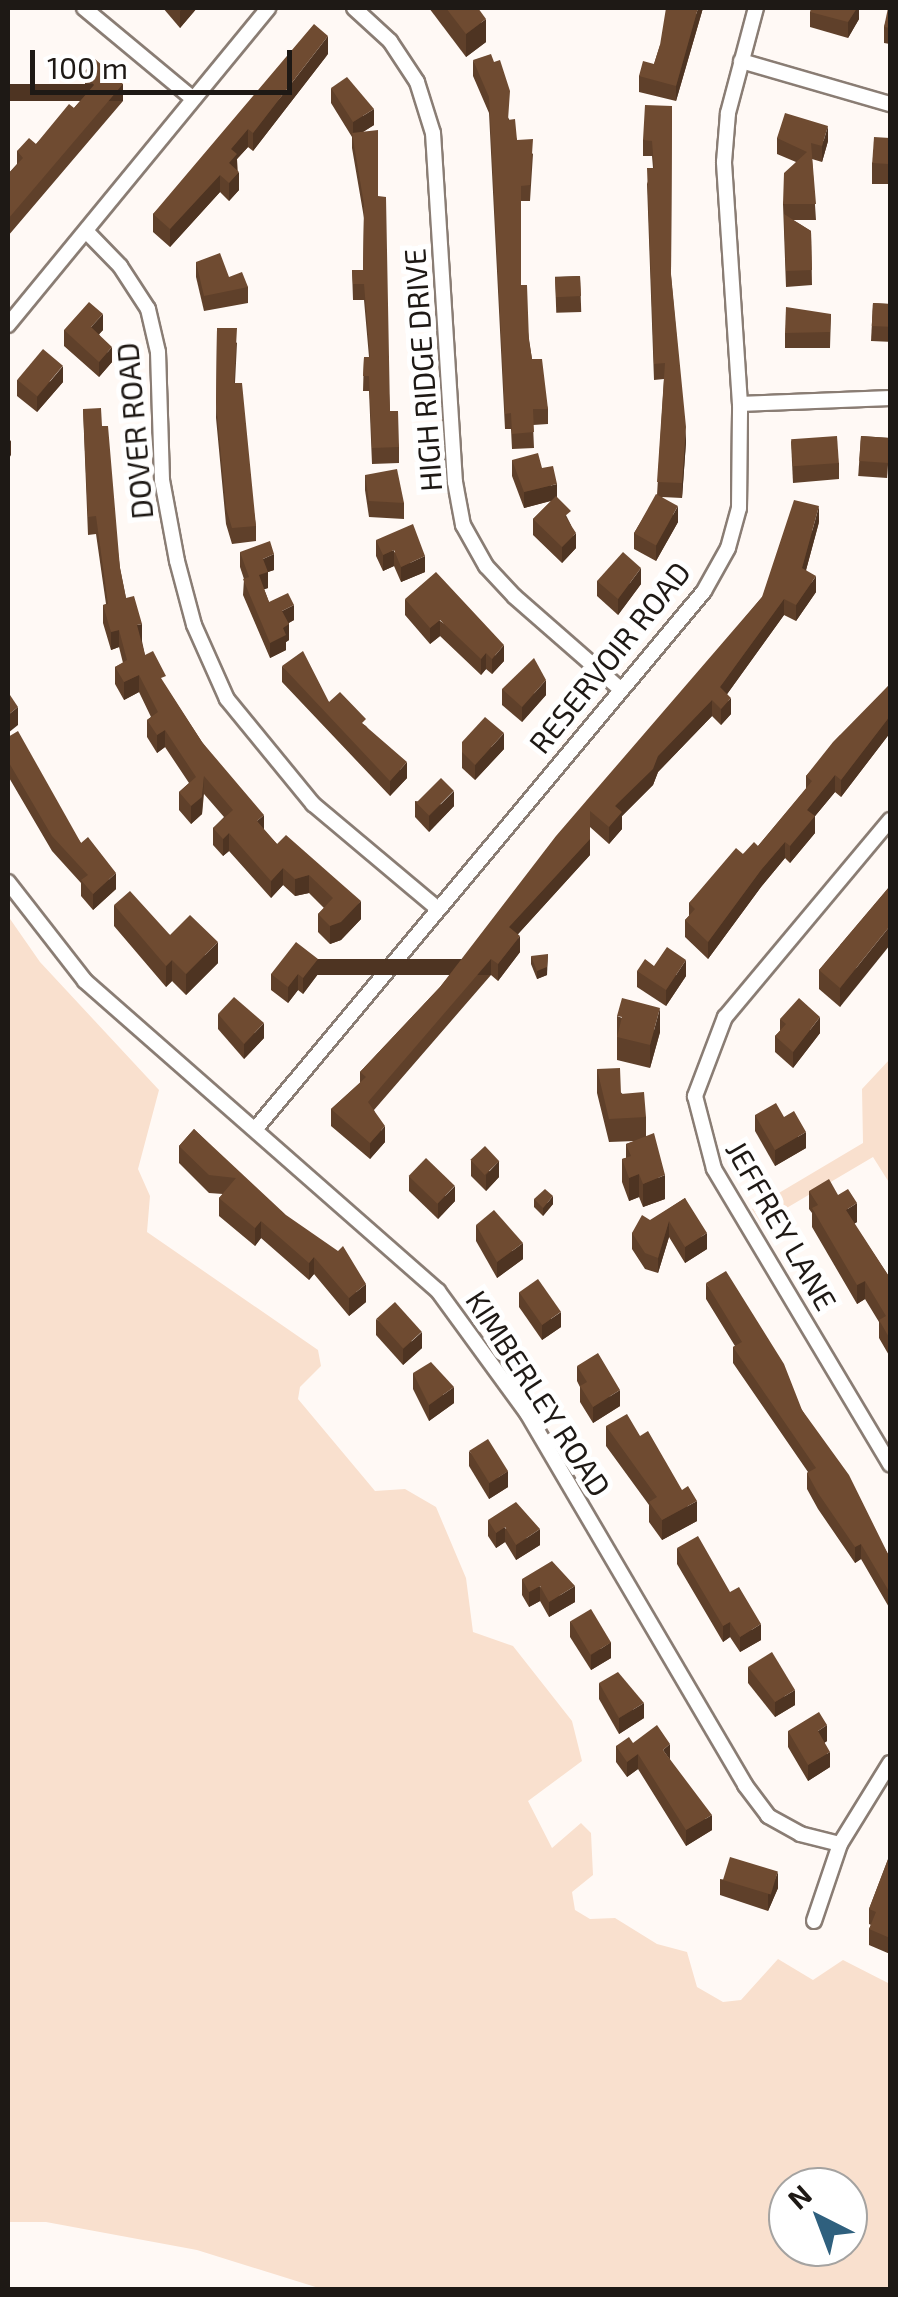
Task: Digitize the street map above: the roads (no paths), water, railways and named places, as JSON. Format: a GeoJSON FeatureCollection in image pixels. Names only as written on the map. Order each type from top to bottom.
{"type":"FeatureCollection","features":[{"type":"Feature","properties":{"kind":"street"},"geometry":{"type":"LineString","coordinates":[[84,8],[192,98]]}},
{"type":"Feature","properties":{"kind":"street"},"geometry":{"type":"LineString","coordinates":[[8,325],[268,8]]}},
{"type":"Feature","properties":{"kind":"street","name":"HIGH RIDGE DRIVE"},"geometry":{"type":"LineString","coordinates":[[354,8],[390,41],[417,82],[433,133],[455,482],[464,525],[486,566],[515,597],[620,689]]}},
{"type":"Feature","properties":{"kind":"street","name":"RESERVOIR ROAD"},"geometry":{"type":"LineString","coordinates":[[256,1127],[704,591],[728,548],[739,508],[740,404],[724,162],[741,61],[756,8]]}},
{"type":"Feature","properties":{"kind":"street"},"geometry":{"type":"LineString","coordinates":[[741,61],[890,104]]}},
{"type":"Feature","properties":{"kind":"street","name":"DOVER ROAD"},"geometry":{"type":"LineString","coordinates":[[86,232],[120,266],[148,309],[158,352],[162,480],[177,561],[194,625],[227,699],[313,804],[438,909]]}},
{"type":"Feature","properties":{"kind":"street"},"geometry":{"type":"LineString","coordinates":[[740,404],[890,398]]}},
{"type":"Feature","properties":{"kind":"street","name":"JEFFREY LANE"},"geometry":{"type":"LineString","coordinates":[[890,820],[724,1016],[695,1096],[698,1129],[714,1169],[890,1464]]}},
{"type":"Feature","properties":{"kind":"street","name":"KIMBERLEY ROAD"},"geometry":{"type":"LineString","coordinates":[[8,882],[85,981],[256,1127],[438,1291],[527,1413],[768,1816],[800,1834],[840,1844]]}},
{"type":"Feature","properties":{"kind":"street"},"geometry":{"type":"LineString","coordinates":[[814,1921],[840,1844],[890,1764]]}}]}
